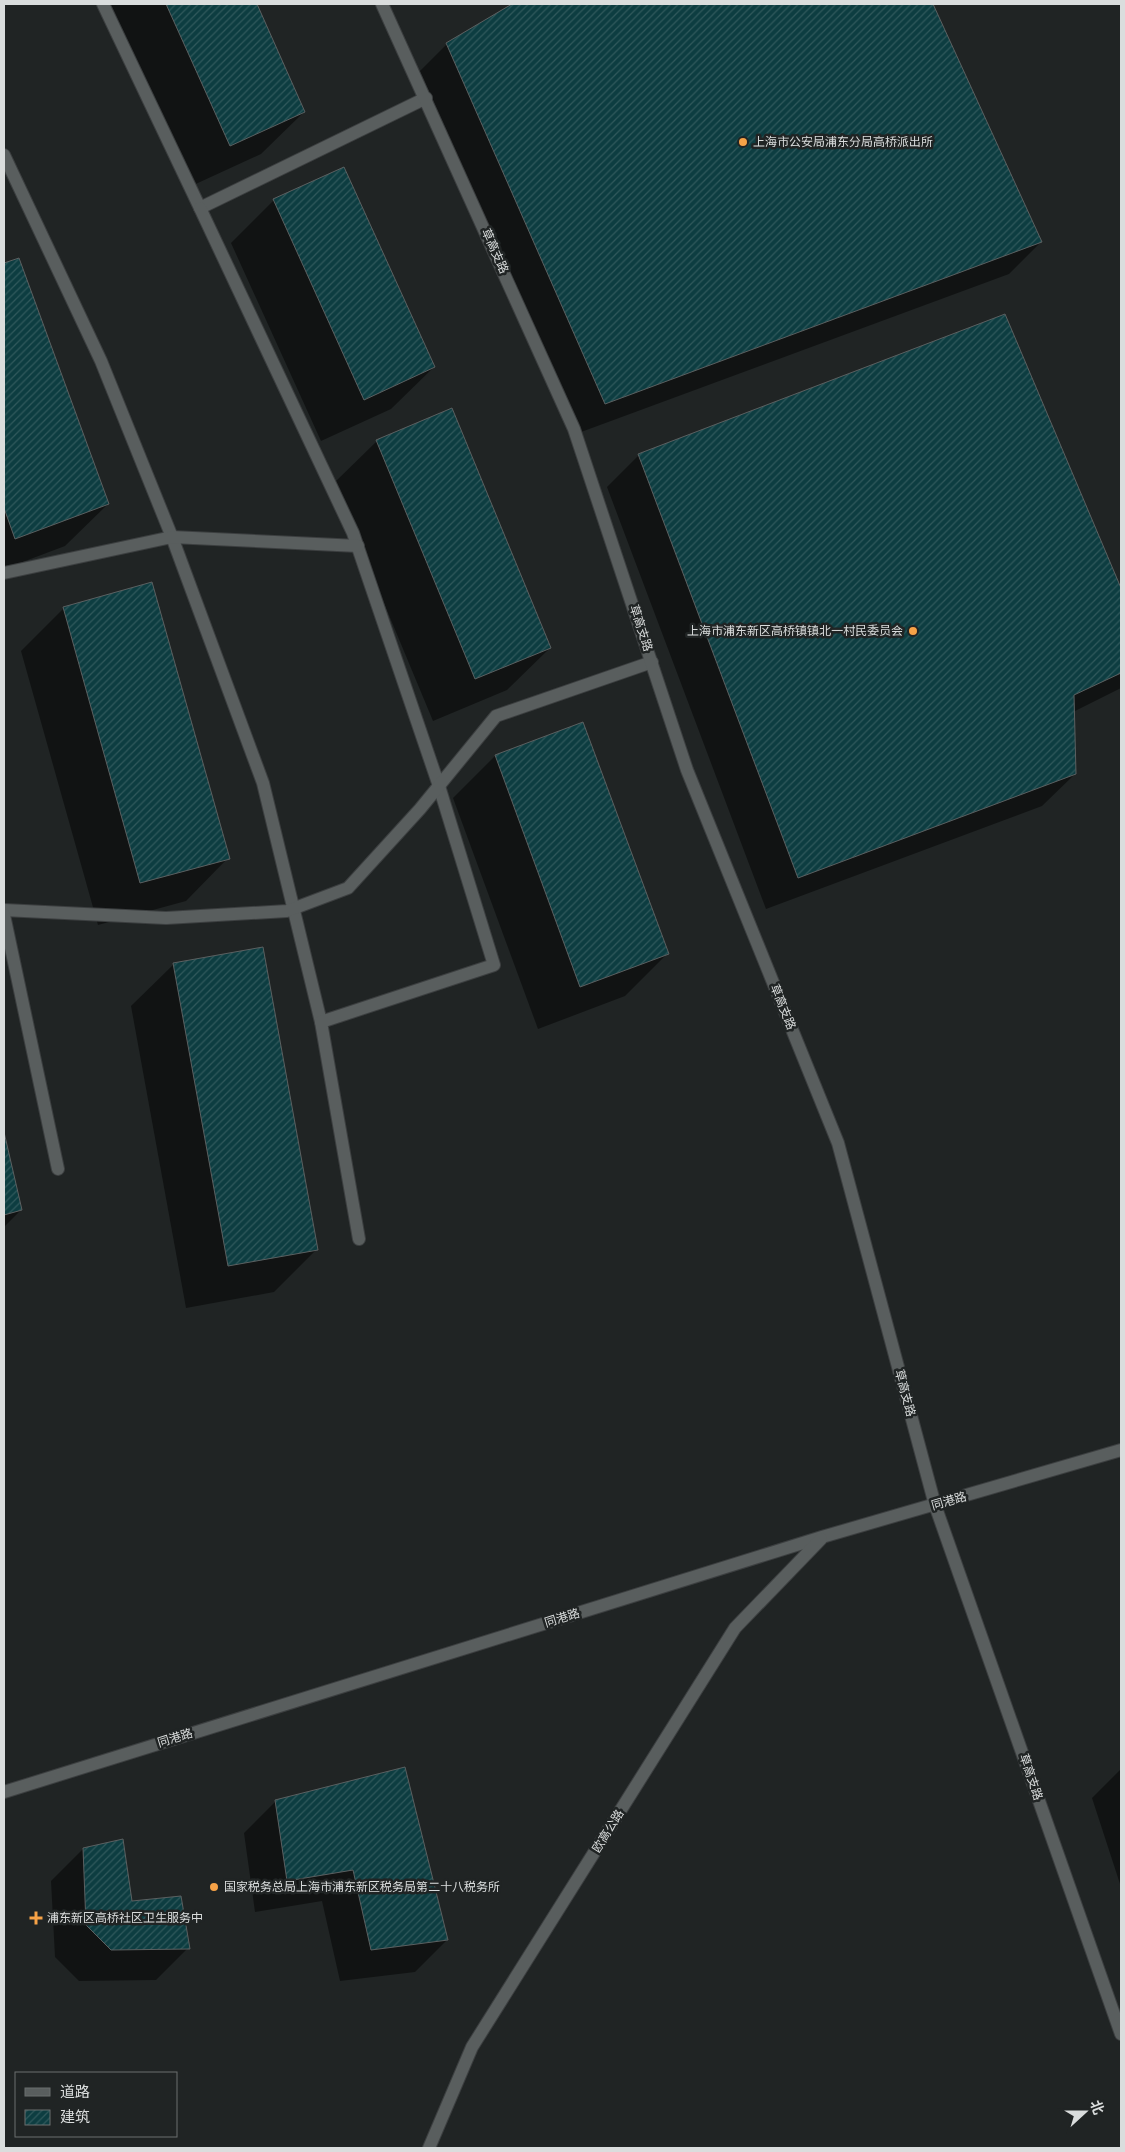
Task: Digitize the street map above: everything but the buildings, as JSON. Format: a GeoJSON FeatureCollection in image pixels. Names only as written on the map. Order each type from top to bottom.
{"type":"FeatureCollection","features":[{"type":"Feature","properties":{"kind":"street"},"geometry":{"type":"LineString","coordinates":[[103,4],[358,546],[439,786],[494,966],[321,1022]]}},
{"type":"Feature","properties":{"kind":"street","name":"草高支路"},"geometry":{"type":"LineString","coordinates":[[382,4],[574,430],[687,770],[838,1143],[935,1505],[1121,2034]]}},
{"type":"Feature","properties":{"kind":"street"},"geometry":{"type":"LineString","coordinates":[[200,208],[426,98]]}},
{"type":"Feature","properties":{"kind":"street"},"geometry":{"type":"LineString","coordinates":[[4,155],[101,361],[172,537],[263,783],[321,1022],[359,1239]]}},
{"type":"Feature","properties":{"kind":"street"},"geometry":{"type":"LineString","coordinates":[[4,573],[172,537],[358,546]]}},
{"type":"Feature","properties":{"kind":"street"},"geometry":{"type":"LineString","coordinates":[[4,910],[166,918],[287,911],[348,888],[439,786],[496,716],[652,662]]}},
{"type":"Feature","properties":{"kind":"street"},"geometry":{"type":"LineString","coordinates":[[4,915],[58,1168]]}},
{"type":"Feature","properties":{"kind":"street","name":"同港路"},"geometry":{"type":"LineString","coordinates":[[4,1792],[822,1537],[1121,1450]]}},
{"type":"Feature","properties":{"kind":"street","name":"欧高公路"},"geometry":{"type":"LineString","coordinates":[[429,2148],[472,2047],[735,1628],[822,1537]]}},
{"type":"Feature","properties":{"kind":"place","name":"上海市公安局浦东分局高桥派出所"},"geometry":{"type":"Point","coordinates":[743,142]}},
{"type":"Feature","properties":{"kind":"place","name":"上海市浦东新区高桥镇镇北一村民委员会"},"geometry":{"type":"Point","coordinates":[913,631]}},
{"type":"Feature","properties":{"kind":"place","name":"国家税务总局上海市浦东新区税务局第二十八税务所"},"geometry":{"type":"Point","coordinates":[214,1887]}},
{"type":"Feature","properties":{"kind":"place","name":"浦东新区高桥社区卫生服务中"},"geometry":{"type":"Point","coordinates":[36,1918]}}]}
